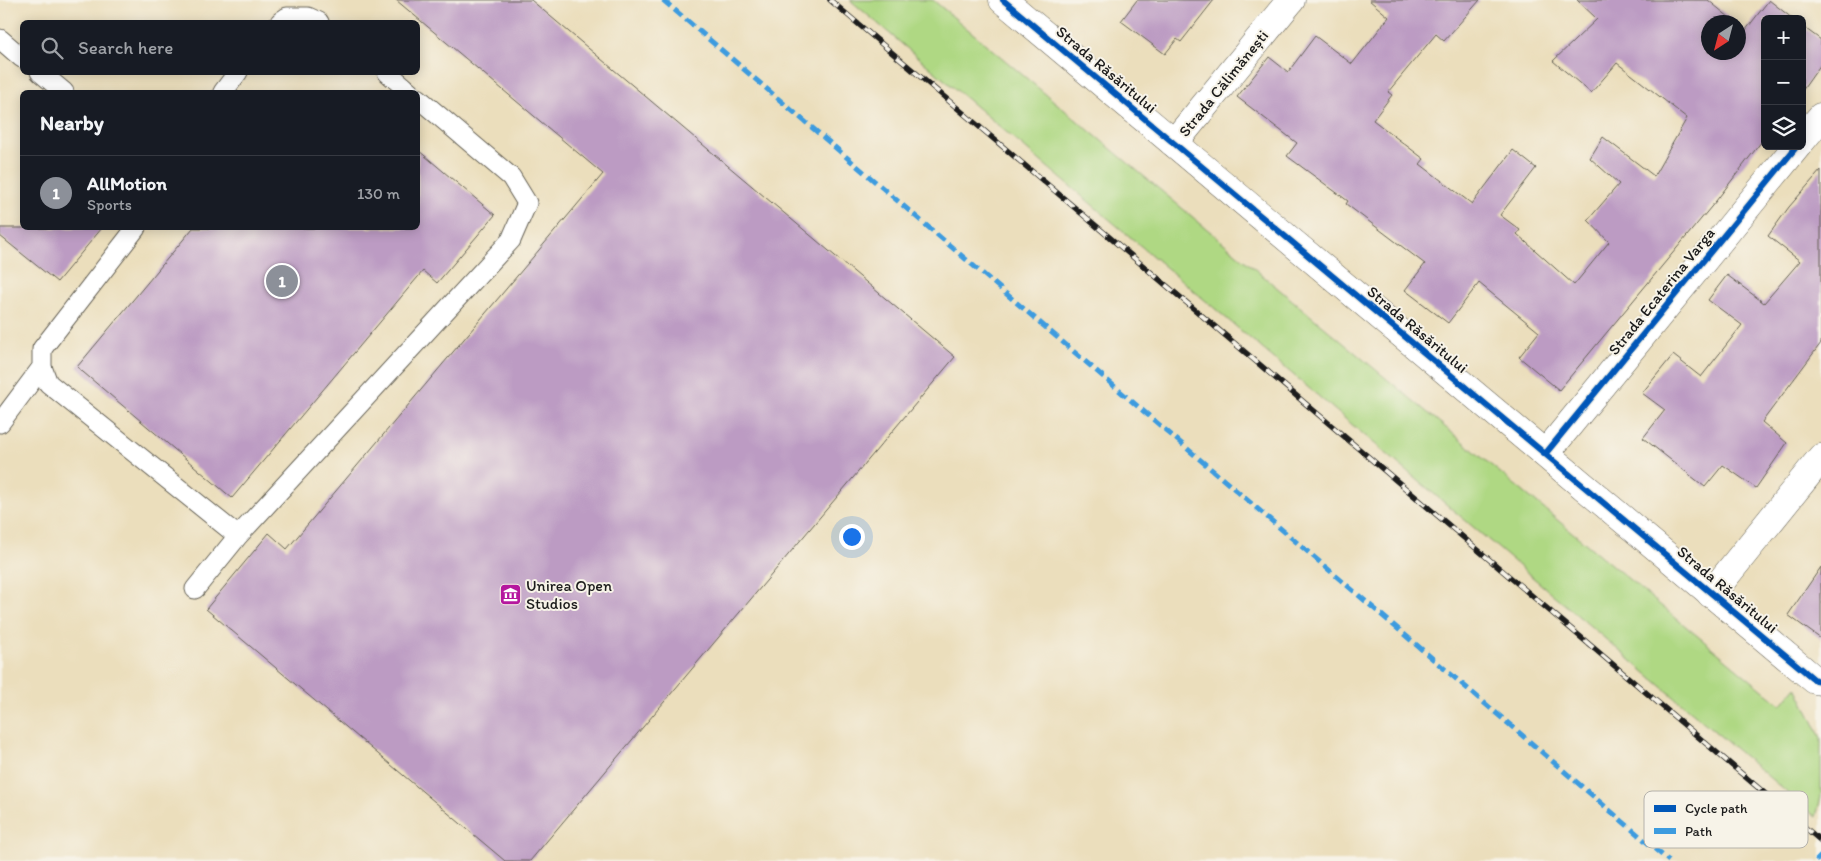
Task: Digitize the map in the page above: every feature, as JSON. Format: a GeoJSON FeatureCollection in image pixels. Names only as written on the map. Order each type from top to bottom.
{"type":"FeatureCollection","features":[{"type":"Feature","properties":{"kind":"street","name":"Strada Răsăritului"},"geometry":{"type":"LineString","coordinates":[[1003,0],[1546,453],[1711,594],[1818,680]]}},
{"type":"Feature","properties":{"kind":"street","name":"Strada Călimănești"},"geometry":{"type":"LineString","coordinates":[[1174,143],[1291,0]]}},
{"type":"Feature","properties":{"kind":"street"},"geometry":{"type":"LineString","coordinates":[[1806,135],[1821,117]]}},
{"type":"Feature","properties":{"kind":"street","name":"Strada Ecaterina Varga"},"geometry":{"type":"LineString","coordinates":[[1546,453],[1794,150]]}},
{"type":"Feature","properties":{"kind":"street"},"geometry":{"type":"LineString","coordinates":[[1711,594],[1821,458]]}},
{"type":"Feature","properties":{"kind":"lane"},"geometry":{"type":"LineString","coordinates":[[283,20],[287,17],[308,17],[315,20]]}},
{"type":"Feature","properties":{"kind":"lane"},"geometry":{"type":"LineString","coordinates":[[0,39],[20,56]]}},
{"type":"Feature","properties":{"kind":"lane"},"geometry":{"type":"LineString","coordinates":[[44,75],[62,90]]}},
{"type":"Feature","properties":{"kind":"lane"},"geometry":{"type":"LineString","coordinates":[[224,90],[236,75]]}},
{"type":"Feature","properties":{"kind":"lane"},"geometry":{"type":"LineString","coordinates":[[390,75],[408,90]]}},
{"type":"Feature","properties":{"kind":"lane"},"geometry":{"type":"LineString","coordinates":[[195,589],[238,536],[511,240],[527,203],[511,177],[420,100]]}},
{"type":"Feature","properties":{"kind":"lane"},"geometry":{"type":"LineString","coordinates":[[134,230],[42,349],[42,367],[48,382],[238,536]]}},
{"type":"Feature","properties":{"kind":"lane"},"geometry":{"type":"LineString","coordinates":[[0,423],[42,367]]}},
{"type":"Feature","properties":{"kind":"green space"},"geometry":{"type":"Polygon","coordinates":[[[850,0],[933,0],[1781,705],[1796,687],[1821,738],[1821,797],[1816,817],[1808,810],[1808,791],[1785,791],[850,0]]]}},
{"type":"Feature","properties":{"kind":"building"},"geometry":{"type":"Polygon","coordinates":[[[396,0],[531,0],[955,357],[530,861],[505,861],[206,609],[269,533],[287,549],[603,174],[396,0]]]}},
{"type":"Feature","properties":{"kind":"building"},"geometry":{"type":"Polygon","coordinates":[[[1137,0],[1214,0],[1181,42],[1177,39],[1165,54],[1121,21],[1137,0]]]}},
{"type":"Feature","properties":{"kind":"building"},"geometry":{"type":"Polygon","coordinates":[[[1369,0],[1480,0],[1444,41],[1436,34],[1388,92],[1392,95],[1373,120],[1424,159],[1420,164],[1472,204],[1513,150],[1536,168],[1500,215],[1520,230],[1517,234],[1574,285],[1609,242],[1588,220],[1619,184],[1590,158],[1603,137],[1654,176],[1687,118],[1617,63],[1591,93],[1553,61],[1597,19],[1577,0],[1708,0],[1726,15],[1701,15],[1701,60],[1746,60],[1746,30],[1769,0],[1788,15],[1761,15],[1761,142],[1716,201],[1559,390],[1519,357],[1539,332],[1479,283],[1448,323],[1405,290],[1425,264],[1346,204],[1348,201],[1287,156],[1297,143],[1237,97],[1269,57],[1288,72],[1315,36],[1352,64],[1389,17],[1369,0]]]}},
{"type":"Feature","properties":{"kind":"building"},"geometry":{"type":"Polygon","coordinates":[[[1806,29],[1821,40],[1821,64],[1806,85],[1806,29]]]}},
{"type":"Feature","properties":{"kind":"building"},"geometry":{"type":"Polygon","coordinates":[[[420,152],[495,215],[437,283],[423,271],[232,498],[77,367],[191,230],[420,230],[420,152]]]}},
{"type":"Feature","properties":{"kind":"building"},"geometry":{"type":"Polygon","coordinates":[[[1821,170],[1821,343],[1762,422],[1787,443],[1756,488],[1723,465],[1705,487],[1643,438],[1665,410],[1642,393],[1673,355],[1701,377],[1742,325],[1708,300],[1727,275],[1764,303],[1800,261],[1768,236],[1789,207],[1821,170]]]}},
{"type":"Feature","properties":{"kind":"building"},"geometry":{"type":"Polygon","coordinates":[[[0,228],[20,228],[20,230],[100,230],[57,282],[0,236],[0,228]]]}},
{"type":"Feature","properties":{"kind":"building"},"geometry":{"type":"Polygon","coordinates":[[[1821,567],[1821,639],[1788,615],[1821,567]]]}},
{"type":"Feature","properties":{"kind":"railway"},"geometry":{"type":"LineString","coordinates":[[830,0],[1762,791]]}},
{"type":"Feature","properties":{"kind":"railway"},"geometry":{"type":"LineString","coordinates":[[1808,830],[1821,841]]}},
{"type":"Feature","properties":{"kind":"marked path"},"geometry":{"type":"LineString","coordinates":[[663,0],[1644,840]]}},
{"type":"Feature","properties":{"kind":"marked path"},"geometry":{"type":"LineString","coordinates":[[1654,848],[1669,861]]}},
{"type":"Feature","properties":{"kind":"marked path"},"geometry":{"type":"LineString","coordinates":[[1816,861],[1821,856]]}},
{"type":"Feature","properties":{"kind":"cycle path"},"geometry":{"type":"LineString","coordinates":[[1003,0],[1815,680],[1821,681]]}},
{"type":"Feature","properties":{"kind":"cycle path"},"geometry":{"type":"LineString","coordinates":[[1546,453],[1794,150]]}},
{"type":"Feature","properties":{"kind":"place","name":"AllMotion"},"geometry":{"type":"Point","coordinates":[282,281]}},
{"type":"Feature","properties":{"kind":"place","name":"Unirea Open Studios"},"geometry":{"type":"Point","coordinates":[510,594]}}]}
